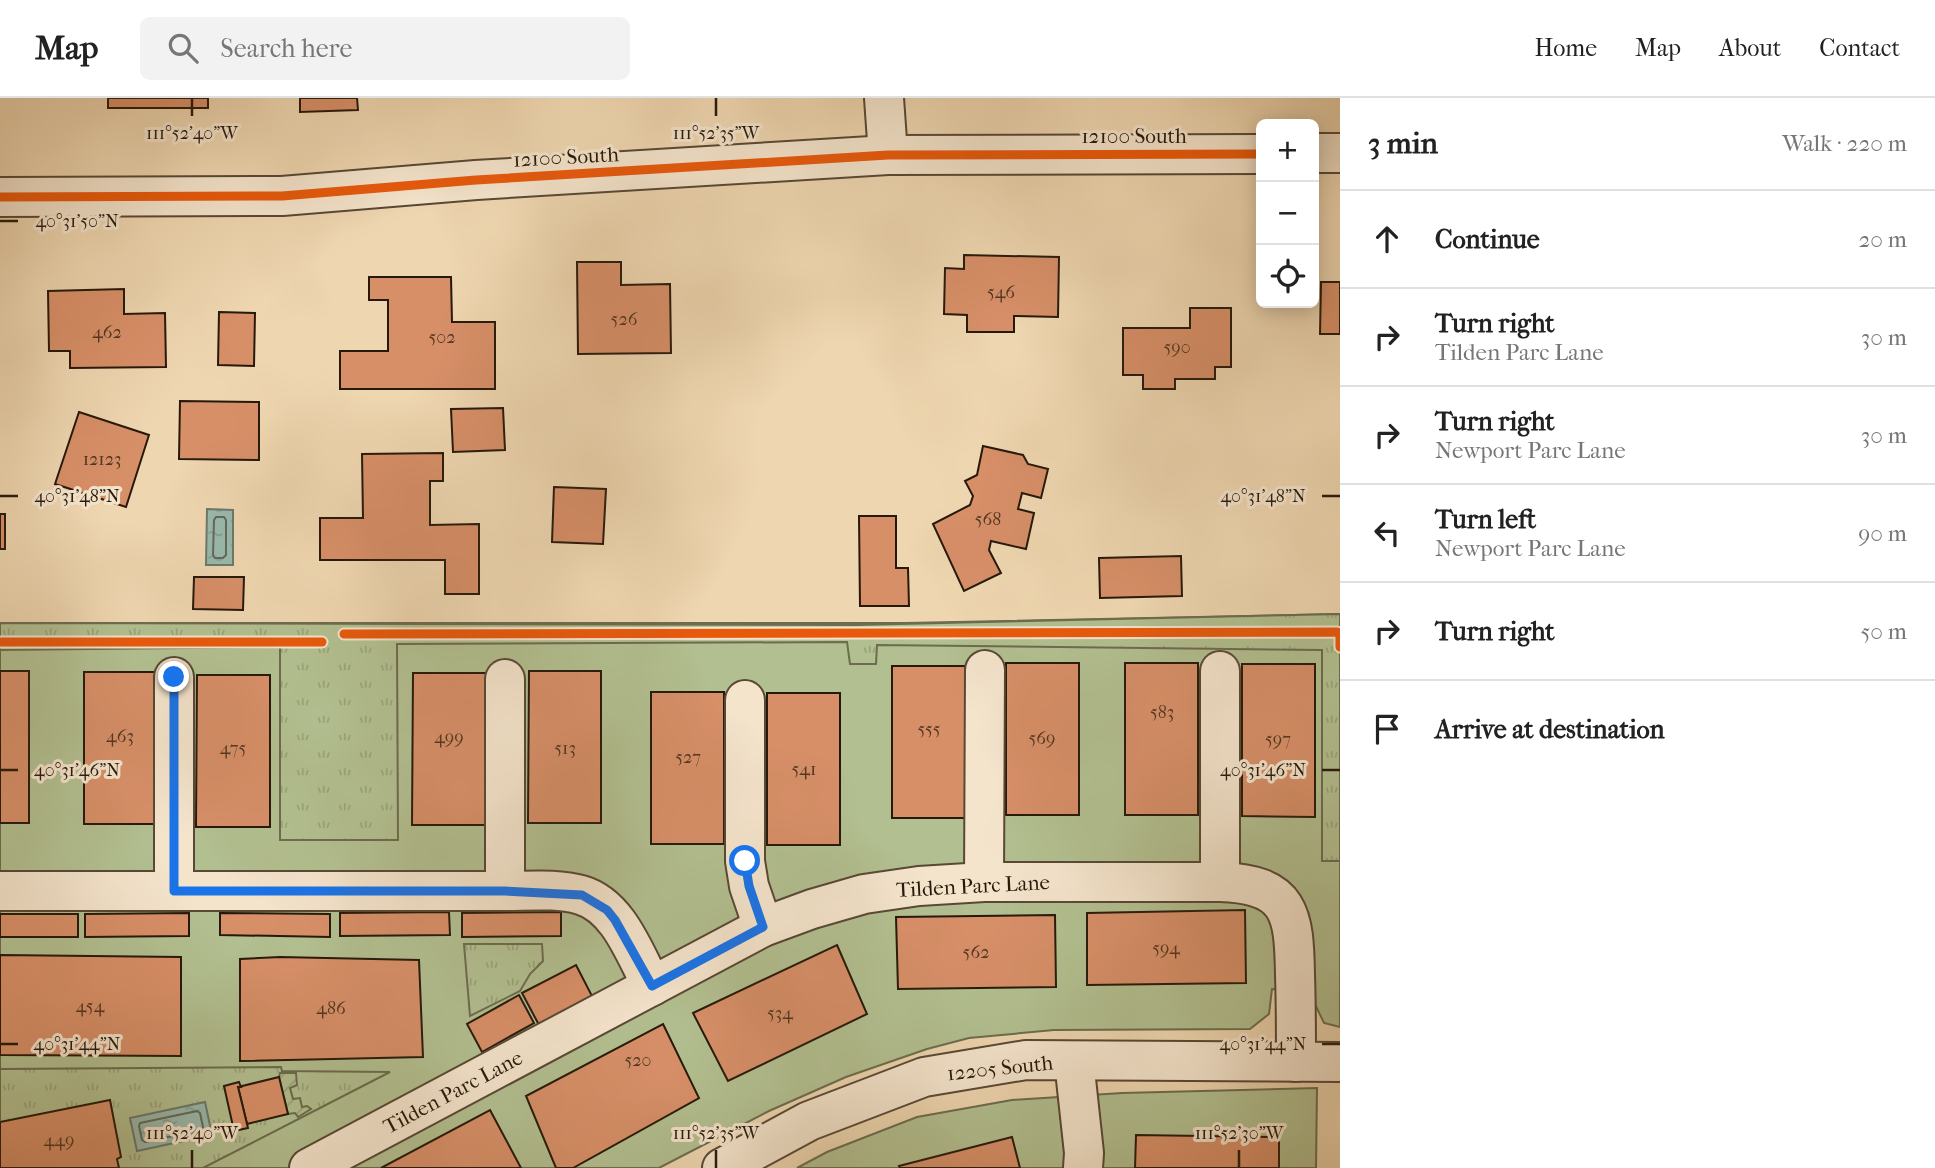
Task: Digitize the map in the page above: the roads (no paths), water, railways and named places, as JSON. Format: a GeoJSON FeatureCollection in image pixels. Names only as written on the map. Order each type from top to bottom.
{"type":"FeatureCollection","features":[{"type":"Feature","properties":{"kind":"street"},"geometry":{"type":"LineString","coordinates":[[884,98],[888,155]]}},
{"type":"Feature","properties":{"kind":"street","name":"12100 South"},"geometry":{"type":"LineString","coordinates":[[0,197],[282,196],[476,180],[888,155],[1256,153]]}},
{"type":"Feature","properties":{"kind":"street"},"geometry":{"type":"LineString","coordinates":[[1319,153],[1340,153]]}},
{"type":"Feature","properties":{"kind":"street"},"geometry":{"type":"LineString","coordinates":[[984,882],[985,670]]}},
{"type":"Feature","properties":{"kind":"street"},"geometry":{"type":"LineString","coordinates":[[1220,671],[1220,882]]}},
{"type":"Feature","properties":{"kind":"street"},"geometry":{"type":"LineString","coordinates":[[174,677],[174,891]]}},
{"type":"Feature","properties":{"kind":"street"},"geometry":{"type":"LineString","coordinates":[[505,679],[505,891]]}},
{"type":"Feature","properties":{"kind":"street"},"geometry":{"type":"LineString","coordinates":[[745,701],[745,861],[749,886],[763,927]]}},
{"type":"Feature","properties":{"kind":"street","name":"Tilden Parc Lane"},"geometry":{"type":"LineString","coordinates":[[309,1168],[763,927],[864,894],[919,886],[984,882],[1220,882],[1254,885],[1269,892],[1282,903],[1291,917],[1295,934],[1296,1062]]}},
{"type":"Feature","properties":{"kind":"street"},"geometry":{"type":"LineString","coordinates":[[0,891],[567,892],[595,901],[615,920],[652,986]]}},
{"type":"Feature","properties":{"kind":"street","name":"12205 South"},"geometry":{"type":"LineString","coordinates":[[722,1168],[809,1121],[924,1077],[1026,1060],[1340,1062]]}},
{"type":"Feature","properties":{"kind":"street"},"geometry":{"type":"LineString","coordinates":[[1074,1061],[1084,1153],[1083,1168]]}},
{"type":"Feature","properties":{"kind":"water"},"geometry":{"type":"Polygon","coordinates":[[[207,509],[233,510],[233,565],[206,565],[207,509]]]}},
{"type":"Feature","properties":{"kind":"water"},"geometry":{"type":"Polygon","coordinates":[[[205,1102],[212,1135],[137,1151],[130,1118],[205,1102]]]}}]}
